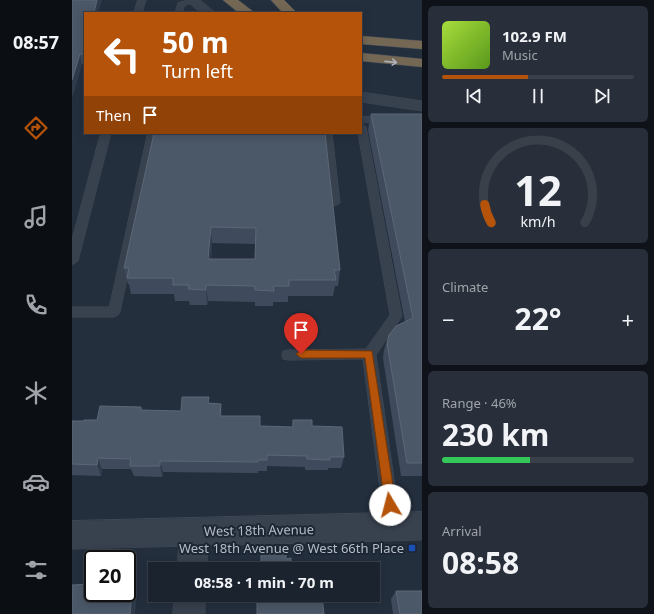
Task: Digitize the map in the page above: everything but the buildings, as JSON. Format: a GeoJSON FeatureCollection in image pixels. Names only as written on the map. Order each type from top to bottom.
{"type":"FeatureCollection","features":[{"type":"Feature","properties":{"kind":"highway"},"geometry":{"type":"LineString","coordinates":[[229,0],[247,12]]}},
{"type":"Feature","properties":{"kind":"highway"},"geometry":{"type":"LineString","coordinates":[[277,0],[289,12]]}},
{"type":"Feature","properties":{"kind":"highway"},"geometry":{"type":"LineString","coordinates":[[362,40],[393,44],[421,45]]}},
{"type":"Feature","properties":{"kind":"highway"},"geometry":{"type":"LineString","coordinates":[[362,57],[422,64]]}},
{"type":"Feature","properties":{"kind":"street"},"geometry":{"type":"LineString","coordinates":[[192,0],[208,12]]}},
{"type":"Feature","properties":{"kind":"street"},"geometry":{"type":"LineString","coordinates":[[362,97],[422,106]]}},
{"type":"Feature","properties":{"kind":"street","name":"West 18th Avenue"},"geometry":{"type":"LineString","coordinates":[[72,535],[422,526]]}},
{"type":"Feature","properties":{"kind":"street"},"geometry":{"type":"LineString","coordinates":[[192,562],[194,532]]}},
{"type":"Feature","properties":{"kind":"street"},"geometry":{"type":"LineString","coordinates":[[189,614],[190,602]]}},
{"type":"Feature","properties":{"kind":"lane"},"geometry":{"type":"LineString","coordinates":[[138,12],[142,0]]}},
{"type":"Feature","properties":{"kind":"lane"},"geometry":{"type":"LineString","coordinates":[[179,12],[181,5],[192,0]]}},
{"type":"Feature","properties":{"kind":"lane"},"geometry":{"type":"LineString","coordinates":[[362,120],[392,119]]}},
{"type":"Feature","properties":{"kind":"lane"},"geometry":{"type":"LineString","coordinates":[[362,133],[396,316],[369,354],[393,527]]}},
{"type":"Feature","properties":{"kind":"lane"},"geometry":{"type":"LineString","coordinates":[[72,261],[106,134]]}},
{"type":"Feature","properties":{"kind":"lane"},"geometry":{"type":"LineString","coordinates":[[72,312],[114,312],[153,134]]}},
{"type":"Feature","properties":{"kind":"lane"},"geometry":{"type":"LineString","coordinates":[[327,134],[336,203]]}},
{"type":"Feature","properties":{"kind":"lane"},"geometry":{"type":"LineString","coordinates":[[288,355],[369,354]]}},
{"type":"Feature","properties":{"kind":"place","name":"West 18th Avenue @ West 66th Place"},"geometry":{"type":"Point","coordinates":[412,548]}},
{"type":"Feature","properties":{"kind":"route"},"geometry":{"type":"LineString","coordinates":[[301,354],[369,354],[390,505]]}}]}
